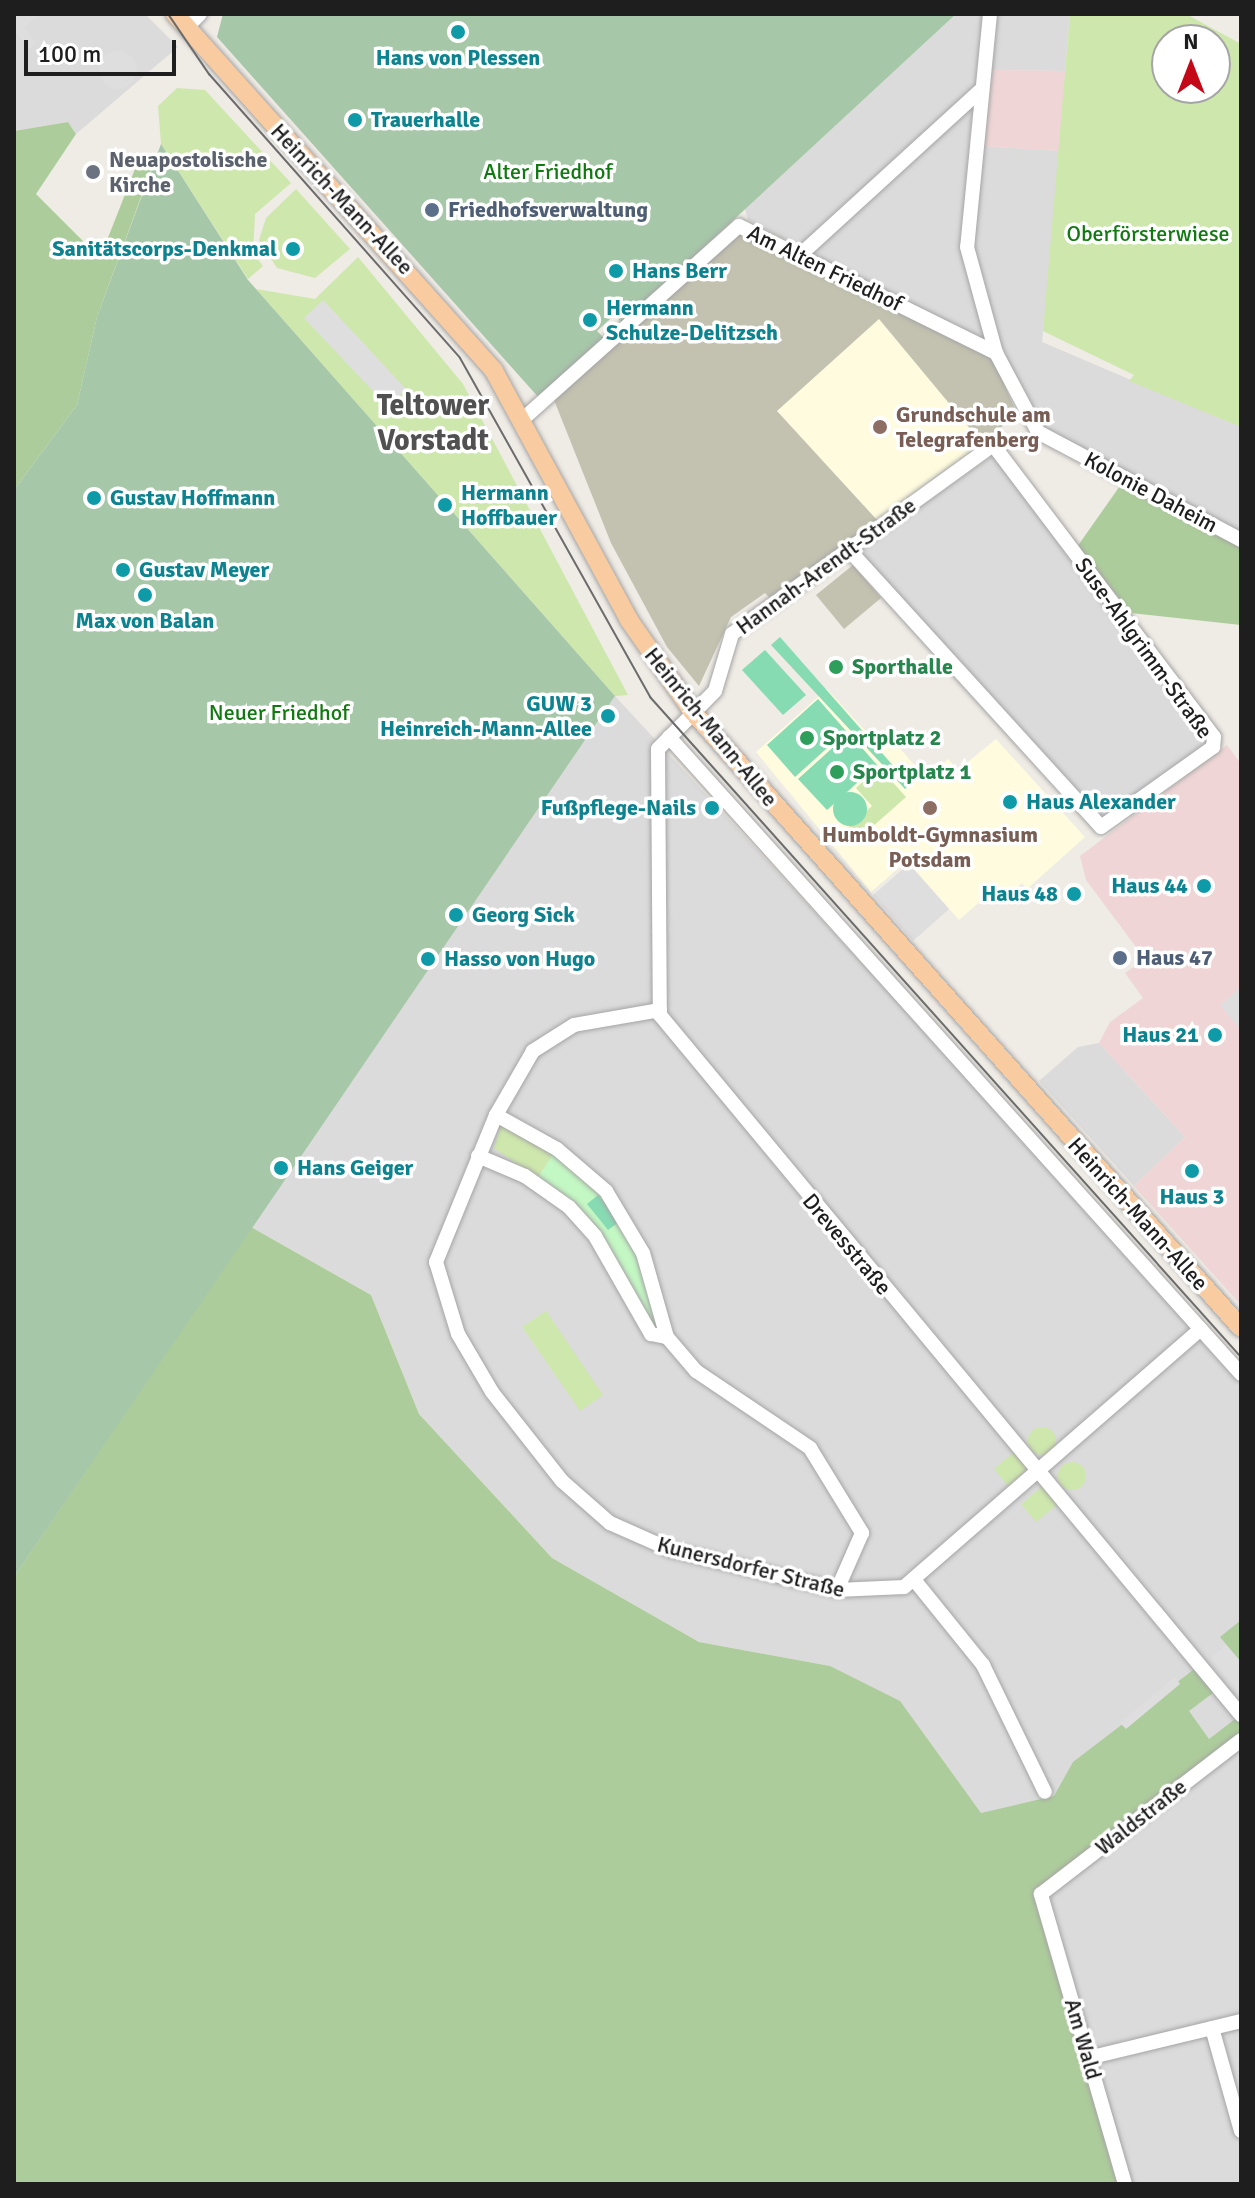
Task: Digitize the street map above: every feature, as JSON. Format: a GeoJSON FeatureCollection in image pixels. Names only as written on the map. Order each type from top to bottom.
{"type":"FeatureCollection","features":[{"type":"Feature","properties":{"kind":"main road","name":"Heinrich-Mann-Allee"},"geometry":{"type":"LineString","coordinates":[[180,21],[457,324],[524,418],[629,620],[693,712],[1241,1328]]}},
{"type":"Feature","properties":{"kind":"street"},"geometry":{"type":"LineString","coordinates":[[180,21],[200,14]]}},
{"type":"Feature","properties":{"kind":"street","name":"Kolonie Daheim"},"geometry":{"type":"LineString","coordinates":[[990,14],[967,247],[996,353],[1038,432],[1241,540]]}},
{"type":"Feature","properties":{"kind":"street"},"geometry":{"type":"LineString","coordinates":[[800,255],[981,90]]}},
{"type":"Feature","properties":{"kind":"street","name":"Am Alten Friedhof"},"geometry":{"type":"LineString","coordinates":[[524,418],[739,226],[996,353]]}},
{"type":"Feature","properties":{"kind":"street","name":"Hannah-Arendt-Straße"},"geometry":{"type":"LineString","coordinates":[[693,712],[715,691],[732,634],[993,445]]}},
{"type":"Feature","properties":{"kind":"street","name":"Suse-Ahlgrimm-Straße"},"geometry":{"type":"LineString","coordinates":[[849,550],[1095,824],[1108,827],[1213,747],[1214,737],[993,445]]}},
{"type":"Feature","properties":{"kind":"street"},"geometry":{"type":"LineString","coordinates":[[660,1010],[655,760],[669,737],[693,712]]}},
{"type":"Feature","properties":{"kind":"street","name":"Heinrich-Mann-Allee"},"geometry":{"type":"LineString","coordinates":[[669,737],[1241,1374]]}},
{"type":"Feature","properties":{"kind":"street","name":"Kunersdorfer Straße"},"geometry":{"type":"LineString","coordinates":[[660,1010],[555,1033],[527,1059],[496,1115],[438,1250],[439,1286],[492,1392],[562,1481],[610,1523],[660,1547],[837,1590],[916,1582]]}},
{"type":"Feature","properties":{"kind":"street","name":"Drevesstraße"},"geometry":{"type":"LineString","coordinates":[[660,1010],[1038,1474],[1241,1715]]}},
{"type":"Feature","properties":{"kind":"street"},"geometry":{"type":"LineString","coordinates":[[496,1115],[557,1149],[606,1191],[643,1253],[667,1337],[707,1383],[804,1441],[854,1511],[861,1546],[837,1590]]}},
{"type":"Feature","properties":{"kind":"street"},"geometry":{"type":"LineString","coordinates":[[478,1156],[525,1176],[569,1207],[595,1236],[651,1334],[667,1337]]}},
{"type":"Feature","properties":{"kind":"street"},"geometry":{"type":"LineString","coordinates":[[1045,1792],[983,1665],[916,1582],[1201,1329]]}},
{"type":"Feature","properties":{"kind":"street","name":"Waldstraße"},"geometry":{"type":"LineString","coordinates":[[1041,1894],[1241,1740]]}},
{"type":"Feature","properties":{"kind":"street","name":"Am Wald"},"geometry":{"type":"LineString","coordinates":[[1041,1894],[1125,2184]]}},
{"type":"Feature","properties":{"kind":"street"},"geometry":{"type":"LineString","coordinates":[[1088,2058],[1241,2021]]}},
{"type":"Feature","properties":{"kind":"street"},"geometry":{"type":"LineString","coordinates":[[1212,2028],[1241,2131]]}},
{"type":"Feature","properties":{"kind":"shaded area"},"geometry":{"type":"Polygon","coordinates":[[[14,14],[145,14],[178,47],[76,134],[68,122],[14,131],[14,14]]]}},
{"type":"Feature","properties":{"kind":"shaded area"},"geometry":{"type":"Polygon","coordinates":[[[15,14],[41,14],[24,28],[36,43],[30,48],[14,31],[15,14]]]}},
{"type":"Feature","properties":{"kind":"shaded area"},"geometry":{"type":"Polygon","coordinates":[[[956,14],[1070,14],[1065,71],[992,70],[979,57],[969,145],[1061,151],[1042,342],[1241,427],[1241,543],[1044,427],[1001,350],[748,220],[745,209],[956,14]]]}},
{"type":"Feature","properties":{"kind":"shaded area"},"geometry":{"type":"Polygon","coordinates":[[[118,51],[131,57],[137,70],[131,83],[118,89],[105,83],[99,70],[105,57],[118,51]]]}},
{"type":"Feature","properties":{"kind":"shaded area"},"geometry":{"type":"Polygon","coordinates":[[[992,70],[1065,71],[1061,151],[981,146],[992,70]]]}},
{"type":"Feature","properties":{"kind":"shaded area"},"geometry":{"type":"Polygon","coordinates":[[[741,233],[992,356],[1017,414],[982,443],[879,319],[777,411],[877,520],[770,598],[765,593],[731,617],[699,686],[667,647],[611,543],[554,400],[741,233]]]}},
{"type":"Feature","properties":{"kind":"shaded area"},"geometry":{"type":"Polygon","coordinates":[[[323,300],[406,389],[388,407],[304,318],[323,300]]]}},
{"type":"Feature","properties":{"kind":"shaded area","name":"Grundschule am Telegrafenberg"},"geometry":{"type":"Polygon","coordinates":[[[879,318],[982,443],[877,520],[776,411],[879,318]]]}},
{"type":"Feature","properties":{"kind":"shaded area"},"geometry":{"type":"Polygon","coordinates":[[[993,455],[1211,745],[1101,826],[856,553],[993,455]]]}},
{"type":"Feature","properties":{"kind":"shaded area"},"geometry":{"type":"Polygon","coordinates":[[[853,565],[881,598],[844,629],[816,595],[853,565]]]}},
{"type":"Feature","properties":{"kind":"shaded area","name":"Humboldt-Gymnasium Potsdam"},"geometry":{"type":"Polygon","coordinates":[[[827,689],[872,738],[883,729],[926,778],[948,759],[958,770],[996,739],[1085,837],[1027,889],[1022,883],[999,903],[990,893],[959,920],[907,861],[871,892],[756,752],[827,689]]]}},
{"type":"Feature","properties":{"kind":"shaded area"},"geometry":{"type":"Polygon","coordinates":[[[615,696],[1241,1374],[1241,2184],[1123,2184],[830,1666],[699,1642],[552,1558],[419,1414],[371,1295],[251,1227],[615,696]]]}},
{"type":"Feature","properties":{"kind":"shaded area"},"geometry":{"type":"Polygon","coordinates":[[[1227,745],[1241,764],[1241,1305],[1134,1186],[1185,1137],[1099,1043],[1110,1022],[1143,998],[1125,973],[1145,959],[1086,880],[1080,856],[1227,745]]]}},
{"type":"Feature","properties":{"kind":"shaded area"},"geometry":{"type":"Polygon","coordinates":[[[909,864],[949,909],[913,941],[873,895],[909,864]]]}},
{"type":"Feature","properties":{"kind":"shaded area"},"geometry":{"type":"Polygon","coordinates":[[[1241,987],[1241,1028],[1240,1029],[1220,1005],[1241,987]]]}},
{"type":"Feature","properties":{"kind":"shaded area"},"geometry":{"type":"Polygon","coordinates":[[[1099,1043],[1185,1137],[1134,1186],[1039,1081],[1078,1047],[1099,1043]]]}},
{"type":"Feature","properties":{"kind":"shaded area"},"geometry":{"type":"Polygon","coordinates":[[[1226,1645],[1241,1662],[1241,1693],[1211,1658],[1226,1645]]]}},
{"type":"Feature","properties":{"kind":"shaded area"},"geometry":{"type":"Polygon","coordinates":[[[1175,1677],[1180,1684],[1126,1729],[1120,1723],[1175,1677]]]}},
{"type":"Feature","properties":{"kind":"green space","name":"Alter Friedhof"},"geometry":{"type":"Polygon","coordinates":[[[223,14],[956,14],[622,323],[615,315],[597,331],[605,339],[540,399],[217,37],[223,14]]]}},
{"type":"Feature","properties":{"kind":"green space","name":"Oberförsterwiese"},"geometry":{"type":"Polygon","coordinates":[[[1070,14],[1186,14],[1204,24],[1151,24],[1151,104],[1231,104],[1231,39],[1241,44],[1241,427],[1129,381],[1134,375],[1043,331],[1070,14]]]}},
{"type":"Feature","properties":{"kind":"green space"},"geometry":{"type":"Polygon","coordinates":[[[177,88],[205,90],[291,183],[255,214],[253,253],[263,266],[248,279],[161,144],[158,106],[177,88]]]}},
{"type":"Feature","properties":{"kind":"green space"},"geometry":{"type":"Polygon","coordinates":[[[68,122],[76,134],[36,194],[100,258],[137,164],[152,167],[97,317],[77,405],[14,490],[14,131],[68,122]]]}},
{"type":"Feature","properties":{"kind":"green space","name":"Neuer Friedhof"},"geometry":{"type":"Polygon","coordinates":[[[161,144],[248,280],[615,696],[14,1577],[14,490],[77,405],[97,317],[161,144]]]}},
{"type":"Feature","properties":{"kind":"green space"},"geometry":{"type":"Polygon","coordinates":[[[296,189],[350,249],[315,278],[277,268],[259,240],[266,218],[296,189]]]}},
{"type":"Feature","properties":{"kind":"green space"},"geometry":{"type":"Polygon","coordinates":[[[358,257],[463,384],[628,695],[615,696],[256,289],[315,299],[358,257]]]}},
{"type":"Feature","properties":{"kind":"green space"},"geometry":{"type":"Polygon","coordinates":[[[1122,483],[1241,548],[1241,625],[1131,613],[1077,547],[1122,483]]]}},
{"type":"Feature","properties":{"kind":"green space"},"geometry":{"type":"Polygon","coordinates":[[[780,637],[910,785],[905,789],[771,645],[780,637]]]}},
{"type":"Feature","properties":{"kind":"green space"},"geometry":{"type":"Polygon","coordinates":[[[765,650],[806,695],[783,715],[742,670],[765,650]]]}},
{"type":"Feature","properties":{"kind":"green space","name":"Sportplatz 2"},"geometry":{"type":"Polygon","coordinates":[[[818,699],[846,731],[795,777],[767,745],[818,699]]]}},
{"type":"Feature","properties":{"kind":"green space","name":"Sportplatz 1"},"geometry":{"type":"Polygon","coordinates":[[[849,733],[877,765],[827,810],[798,779],[849,733]]]}},
{"type":"Feature","properties":{"kind":"green space"},"geometry":{"type":"Polygon","coordinates":[[[879,767],[906,797],[854,843],[844,831],[872,806],[856,788],[879,767]]]}},
{"type":"Feature","properties":{"kind":"green space"},"geometry":{"type":"Polygon","coordinates":[[[850,792],[862,797],[867,809],[862,821],[850,826],[838,821],[833,809],[838,797],[850,792]]]}},
{"type":"Feature","properties":{"kind":"green space"},"geometry":{"type":"Polygon","coordinates":[[[501,1125],[555,1151],[537,1179],[494,1148],[501,1125]]]}},
{"type":"Feature","properties":{"kind":"green space"},"geometry":{"type":"Polygon","coordinates":[[[555,1151],[589,1179],[638,1253],[661,1325],[654,1330],[618,1263],[537,1179],[555,1151]]]}},
{"type":"Feature","properties":{"kind":"green space"},"geometry":{"type":"Polygon","coordinates":[[[598,1195],[619,1222],[608,1230],[587,1204],[598,1195]]]}},
{"type":"Feature","properties":{"kind":"green space"},"geometry":{"type":"Polygon","coordinates":[[[251,1227],[371,1295],[419,1414],[552,1558],[699,1642],[830,1666],[900,1701],[981,1813],[1054,1796],[1073,1762],[1197,1667],[1217,1690],[1189,1711],[1209,1739],[1239,1716],[1241,1739],[1038,1890],[1123,2184],[14,2184],[14,1577],[251,1227]]]}},
{"type":"Feature","properties":{"kind":"green space"},"geometry":{"type":"Polygon","coordinates":[[[546,1311],[603,1395],[580,1411],[522,1327],[546,1311]]]}},
{"type":"Feature","properties":{"kind":"green space"},"geometry":{"type":"Polygon","coordinates":[[[1042,1427],[1052,1431],[1056,1441],[1052,1451],[1042,1455],[1032,1451],[1028,1441],[1032,1431],[1042,1427]]]}},
{"type":"Feature","properties":{"kind":"green space"},"geometry":{"type":"Polygon","coordinates":[[[1014,1452],[1028,1469],[1008,1486],[994,1469],[1014,1452]]]}},
{"type":"Feature","properties":{"kind":"green space"},"geometry":{"type":"Polygon","coordinates":[[[1072,1462],[1082,1466],[1086,1476],[1082,1486],[1072,1490],[1062,1486],[1058,1476],[1062,1466],[1072,1462]]]}},
{"type":"Feature","properties":{"kind":"green space"},"geometry":{"type":"Polygon","coordinates":[[[1043,1486],[1058,1504],[1036,1522],[1021,1504],[1043,1486]]]}},
{"type":"Feature","properties":{"kind":"green space"},"geometry":{"type":"Polygon","coordinates":[[[1241,1620],[1241,1662],[1220,1637],[1241,1620]]]}},
{"type":"Feature","properties":{"kind":"tram line"},"geometry":{"type":"LineString","coordinates":[[168,14],[209,74],[460,358],[650,697],[1241,1357]]}},
{"type":"Feature","properties":{"kind":"place","name":"Hans von Plessen"},"geometry":{"type":"Point","coordinates":[458,32]}},
{"type":"Feature","properties":{"kind":"place","name":"Trauerhalle"},"geometry":{"type":"Point","coordinates":[355,120]}},
{"type":"Feature","properties":{"kind":"place","name":"Neuapostolische Kirche"},"geometry":{"type":"Point","coordinates":[93,172]}},
{"type":"Feature","properties":{"kind":"place","name":"Friedhofsverwaltung"},"geometry":{"type":"Point","coordinates":[432,210]}},
{"type":"Feature","properties":{"kind":"place","name":"Sanitätscorps-Denkmal"},"geometry":{"type":"Point","coordinates":[293,249]}},
{"type":"Feature","properties":{"kind":"place","name":"Hans Berr"},"geometry":{"type":"Point","coordinates":[616,271]}},
{"type":"Feature","properties":{"kind":"place","name":"Hermann Schulze-Delitzsch"},"geometry":{"type":"Point","coordinates":[590,320]}},
{"type":"Feature","properties":{"kind":"place","name":"Grundschule am Telegrafenberg"},"geometry":{"type":"Point","coordinates":[880,427]}},
{"type":"Feature","properties":{"kind":"place","name":"Gustav Hoffmann"},"geometry":{"type":"Point","coordinates":[94,498]}},
{"type":"Feature","properties":{"kind":"place","name":"Hermann Hoffbauer"},"geometry":{"type":"Point","coordinates":[445,505]}},
{"type":"Feature","properties":{"kind":"place","name":"Gustav Meyer"},"geometry":{"type":"Point","coordinates":[123,570]}},
{"type":"Feature","properties":{"kind":"place","name":"Max von Balan"},"geometry":{"type":"Point","coordinates":[145,595]}},
{"type":"Feature","properties":{"kind":"place","name":"Sporthalle"},"geometry":{"type":"Point","coordinates":[836,667]}},
{"type":"Feature","properties":{"kind":"place","name":"GUW 3 Heinreich-Mann-Allee"},"geometry":{"type":"Point","coordinates":[608,716]}},
{"type":"Feature","properties":{"kind":"place","name":"Sportplatz 2"},"geometry":{"type":"Point","coordinates":[807,738]}},
{"type":"Feature","properties":{"kind":"place","name":"Sportplatz 1"},"geometry":{"type":"Point","coordinates":[837,772]}},
{"type":"Feature","properties":{"kind":"place","name":"Haus Alexander"},"geometry":{"type":"Point","coordinates":[1010,802]}},
{"type":"Feature","properties":{"kind":"place","name":"Fußpflege-Nails"},"geometry":{"type":"Point","coordinates":[712,808]}},
{"type":"Feature","properties":{"kind":"place","name":"Humboldt-Gymnasium Potsdam"},"geometry":{"type":"Point","coordinates":[930,808]}},
{"type":"Feature","properties":{"kind":"place","name":"Haus 44"},"geometry":{"type":"Point","coordinates":[1204,886]}},
{"type":"Feature","properties":{"kind":"place","name":"Haus 48"},"geometry":{"type":"Point","coordinates":[1074,894]}},
{"type":"Feature","properties":{"kind":"place","name":"Georg Sick"},"geometry":{"type":"Point","coordinates":[456,915]}},
{"type":"Feature","properties":{"kind":"place","name":"Haus 47"},"geometry":{"type":"Point","coordinates":[1120,958]}},
{"type":"Feature","properties":{"kind":"place","name":"Hasso von Hugo"},"geometry":{"type":"Point","coordinates":[428,959]}},
{"type":"Feature","properties":{"kind":"place","name":"Haus 21"},"geometry":{"type":"Point","coordinates":[1215,1035]}},
{"type":"Feature","properties":{"kind":"place","name":"Hans Geiger"},"geometry":{"type":"Point","coordinates":[281,1168]}},
{"type":"Feature","properties":{"kind":"place","name":"Haus 3"},"geometry":{"type":"Point","coordinates":[1192,1171]}},
{"type":"Feature","properties":{"kind":"district","name":"Teltower Vorstadt"},"geometry":{"type":"Point","coordinates":[433,423]}}]}
